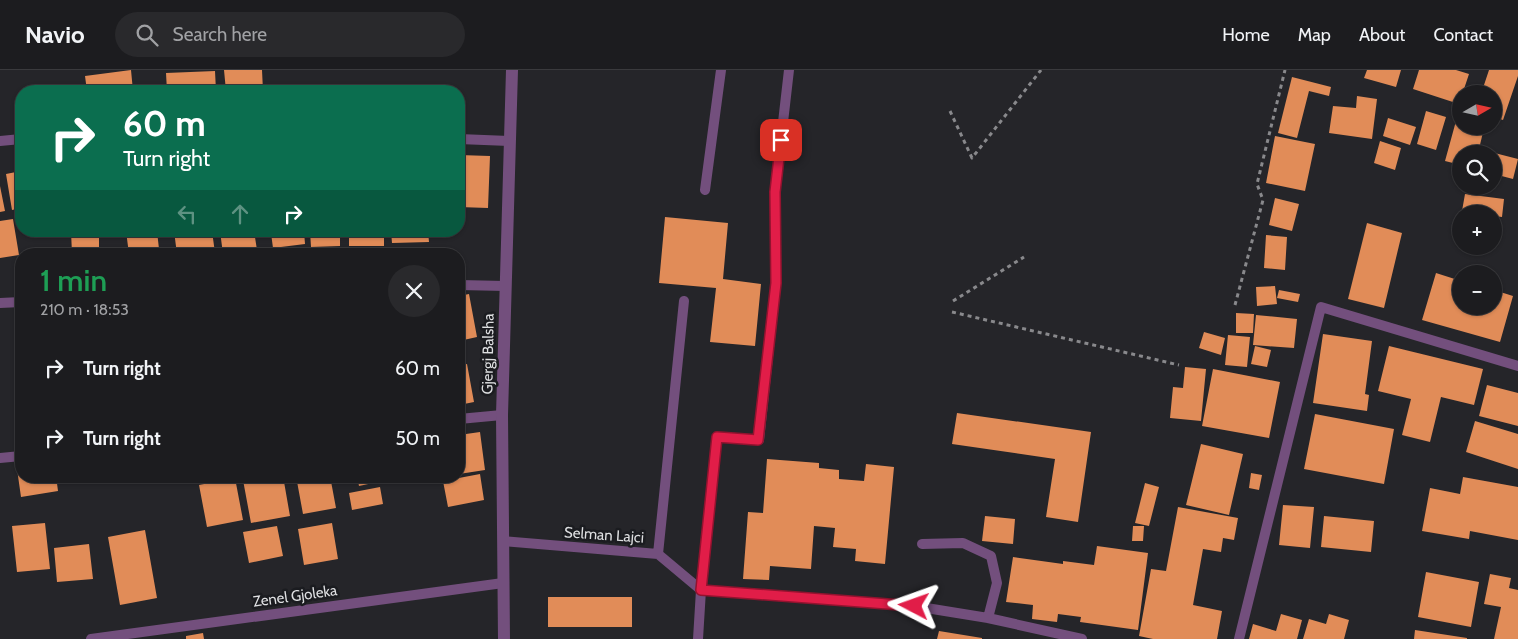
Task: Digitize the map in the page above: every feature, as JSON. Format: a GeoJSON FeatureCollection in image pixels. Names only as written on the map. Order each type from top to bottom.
{"type":"FeatureCollection","features":[{"type":"Feature","properties":{"kind":"street","name":"Gjergj Balsha"},"geometry":{"type":"LineString","coordinates":[[504,639],[502,415],[512,70]]}},
{"type":"Feature","properties":{"kind":"lane"},"geometry":{"type":"LineString","coordinates":[[705,190],[721,70]]}},
{"type":"Feature","properties":{"kind":"lane"},"geometry":{"type":"LineString","coordinates":[[698,639],[701,590],[717,437],[758,440],[776,283],[775,192],[789,70]]}},
{"type":"Feature","properties":{"kind":"lane"},"geometry":{"type":"LineString","coordinates":[[465,138],[509,141]]}},
{"type":"Feature","properties":{"kind":"lane"},"geometry":{"type":"LineString","coordinates":[[0,141],[15,140]]}},
{"type":"Feature","properties":{"kind":"lane"},"geometry":{"type":"LineString","coordinates":[[465,285],[505,286]]}},
{"type":"Feature","properties":{"kind":"lane"},"geometry":{"type":"LineString","coordinates":[[658,554],[684,301]]}},
{"type":"Feature","properties":{"kind":"lane"},"geometry":{"type":"LineString","coordinates":[[0,304],[15,303]]}},
{"type":"Feature","properties":{"kind":"lane"},"geometry":{"type":"LineString","coordinates":[[1239,639],[1321,307],[1518,366]]}},
{"type":"Feature","properties":{"kind":"lane"},"geometry":{"type":"LineString","coordinates":[[465,418],[502,415]]}},
{"type":"Feature","properties":{"kind":"lane"},"geometry":{"type":"LineString","coordinates":[[0,458],[15,457]]}},
{"type":"Feature","properties":{"kind":"lane","name":"Selman Lajci"},"geometry":{"type":"LineString","coordinates":[[503,541],[658,554],[701,590]]}},
{"type":"Feature","properties":{"kind":"lane"},"geometry":{"type":"LineString","coordinates":[[922,544],[963,543],[991,556],[997,583],[988,618]]}},
{"type":"Feature","properties":{"kind":"lane","name":"Zenel Gjoleka"},"geometry":{"type":"LineString","coordinates":[[91,639],[503,583]]}},
{"type":"Feature","properties":{"kind":"lane"},"geometry":{"type":"LineString","coordinates":[[701,590],[914,606],[988,618],[1082,639]]}},
{"type":"Feature","properties":{"kind":"path"},"geometry":{"type":"LineString","coordinates":[[950,111],[972,158],[1041,70]]}},
{"type":"Feature","properties":{"kind":"path"},"geometry":{"type":"LineString","coordinates":[[1236,305],[1263,200],[1258,184],[1285,70]]}},
{"type":"Feature","properties":{"kind":"path"},"geometry":{"type":"LineString","coordinates":[[953,301],[1024,257]]}},
{"type":"Feature","properties":{"kind":"path"},"geometry":{"type":"LineString","coordinates":[[952,312],[1179,365]]}},
{"type":"Feature","properties":{"kind":"building"},"geometry":{"type":"Polygon","coordinates":[[[131,70],[132,85],[86,85],[85,76],[131,70]]]}},
{"type":"Feature","properties":{"kind":"building"},"geometry":{"type":"Polygon","coordinates":[[[224,70],[262,70],[263,85],[225,85],[224,70]]]}},
{"type":"Feature","properties":{"kind":"building"},"geometry":{"type":"Polygon","coordinates":[[[1367,70],[1401,70],[1396,87],[1364,78],[1367,70]]]}},
{"type":"Feature","properties":{"kind":"building"},"geometry":{"type":"Polygon","coordinates":[[[1419,70],[1456,70],[1469,74],[1465,85],[1452,85],[1452,102],[1413,89],[1419,70]]]}},
{"type":"Feature","properties":{"kind":"building"},"geometry":{"type":"Polygon","coordinates":[[[1489,70],[1518,70],[1518,76],[1503,120],[1502,85],[1484,85],[1489,70]]]}},
{"type":"Feature","properties":{"kind":"building"},"geometry":{"type":"Polygon","coordinates":[[[215,71],[216,85],[167,85],[166,73],[215,71]]]}},
{"type":"Feature","properties":{"kind":"building"},"geometry":{"type":"Polygon","coordinates":[[[1292,77],[1331,87],[1329,96],[1309,91],[1297,138],[1278,133],[1292,77]]]}},
{"type":"Feature","properties":{"kind":"building"},"geometry":{"type":"Polygon","coordinates":[[[1357,96],[1377,99],[1372,139],[1329,133],[1333,106],[1356,108],[1357,96]]]}},
{"type":"Feature","properties":{"kind":"building"},"geometry":{"type":"Polygon","coordinates":[[[1426,111],[1446,117],[1436,150],[1417,144],[1426,111]]]}},
{"type":"Feature","properties":{"kind":"building"},"geometry":{"type":"Polygon","coordinates":[[[1388,118],[1416,127],[1410,145],[1383,136],[1388,118]]]}},
{"type":"Feature","properties":{"kind":"building"},"geometry":{"type":"Polygon","coordinates":[[[1452,135],[1482,135],[1480,145],[1452,145],[1452,163],[1445,161],[1452,135]]]}},
{"type":"Feature","properties":{"kind":"building"},"geometry":{"type":"Polygon","coordinates":[[[1275,136],[1315,144],[1305,191],[1266,183],[1275,136]]]}},
{"type":"Feature","properties":{"kind":"building"},"geometry":{"type":"Polygon","coordinates":[[[1380,141],[1401,148],[1395,170],[1374,163],[1380,141]]]}},
{"type":"Feature","properties":{"kind":"building"},"geometry":{"type":"Polygon","coordinates":[[[465,155],[490,156],[488,208],[465,207],[465,155]]]}},
{"type":"Feature","properties":{"kind":"building"},"geometry":{"type":"Polygon","coordinates":[[[1502,155],[1518,159],[1513,179],[1502,176],[1502,155]]]}},
{"type":"Feature","properties":{"kind":"building"},"geometry":{"type":"Polygon","coordinates":[[[15,172],[15,209],[12,210],[6,174],[15,172]]]}},
{"type":"Feature","properties":{"kind":"building"},"geometry":{"type":"Polygon","coordinates":[[[0,186],[5,211],[0,212],[0,186]]]}},
{"type":"Feature","properties":{"kind":"building"},"geometry":{"type":"Polygon","coordinates":[[[1465,195],[1504,199],[1502,217],[1502,205],[1463,205],[1465,195]]]}},
{"type":"Feature","properties":{"kind":"building"},"geometry":{"type":"Polygon","coordinates":[[[1275,198],[1299,204],[1292,231],[1269,225],[1275,198]]]}},
{"type":"Feature","properties":{"kind":"building"},"geometry":{"type":"Polygon","coordinates":[[[665,217],[728,223],[723,279],[761,284],[755,346],[710,342],[716,288],[659,283],[665,217]]]}},
{"type":"Feature","properties":{"kind":"building"},"geometry":{"type":"Polygon","coordinates":[[[13,219],[18,248],[15,248],[15,256],[0,258],[0,221],[13,219]]]}},
{"type":"Feature","properties":{"kind":"building"},"geometry":{"type":"Polygon","coordinates":[[[1367,223],[1402,233],[1384,308],[1348,299],[1367,223]]]}},
{"type":"Feature","properties":{"kind":"building"},"geometry":{"type":"Polygon","coordinates":[[[1266,235],[1287,237],[1285,270],[1264,268],[1266,235]]]}},
{"type":"Feature","properties":{"kind":"building"},"geometry":{"type":"Polygon","coordinates":[[[71,237],[99,237],[99,248],[72,248],[71,237]]]}},
{"type":"Feature","properties":{"kind":"building"},"geometry":{"type":"Polygon","coordinates":[[[127,237],[158,237],[159,248],[128,248],[127,237]]]}},
{"type":"Feature","properties":{"kind":"building"},"geometry":{"type":"Polygon","coordinates":[[[175,237],[213,237],[214,248],[176,248],[175,237]]]}},
{"type":"Feature","properties":{"kind":"building"},"geometry":{"type":"Polygon","coordinates":[[[221,237],[255,237],[257,248],[222,248],[221,237]]]}},
{"type":"Feature","properties":{"kind":"building"},"geometry":{"type":"Polygon","coordinates":[[[272,237],[304,237],[305,244],[273,248],[272,237]]]}},
{"type":"Feature","properties":{"kind":"building"},"geometry":{"type":"Polygon","coordinates":[[[310,237],[340,237],[340,246],[311,247],[310,237]]]}},
{"type":"Feature","properties":{"kind":"building"},"geometry":{"type":"Polygon","coordinates":[[[349,237],[384,237],[384,246],[349,246],[349,237]]]}},
{"type":"Feature","properties":{"kind":"building"},"geometry":{"type":"Polygon","coordinates":[[[392,237],[429,237],[429,242],[392,243],[392,237]]]}},
{"type":"Feature","properties":{"kind":"building"},"geometry":{"type":"Polygon","coordinates":[[[1436,273],[1452,278],[1452,315],[1502,315],[1502,293],[1513,296],[1500,342],[1422,320],[1436,273]]]}},
{"type":"Feature","properties":{"kind":"building"},"geometry":{"type":"Polygon","coordinates":[[[1275,286],[1277,304],[1257,306],[1256,287],[1275,286]]]}},
{"type":"Feature","properties":{"kind":"building"},"geometry":{"type":"Polygon","coordinates":[[[1279,290],[1300,294],[1298,302],[1277,298],[1279,290]]]}},
{"type":"Feature","properties":{"kind":"building"},"geometry":{"type":"Polygon","coordinates":[[[469,294],[477,337],[465,340],[465,295],[469,294]]]}},
{"type":"Feature","properties":{"kind":"building"},"geometry":{"type":"Polygon","coordinates":[[[1236,313],[1254,314],[1253,333],[1236,333],[1236,313]]]}},
{"type":"Feature","properties":{"kind":"building"},"geometry":{"type":"Polygon","coordinates":[[[1256,315],[1297,319],[1294,348],[1253,345],[1256,315]]]}},
{"type":"Feature","properties":{"kind":"building"},"geometry":{"type":"Polygon","coordinates":[[[1204,332],[1225,338],[1221,355],[1199,348],[1204,332]]]}},
{"type":"Feature","properties":{"kind":"building"},"geometry":{"type":"Polygon","coordinates":[[[1323,334],[1372,341],[1365,394],[1369,395],[1367,411],[1313,403],[1323,334]]]}},
{"type":"Feature","properties":{"kind":"building"},"geometry":{"type":"Polygon","coordinates":[[[1228,335],[1250,337],[1247,367],[1225,365],[1228,335]]]}},
{"type":"Feature","properties":{"kind":"building"},"geometry":{"type":"Polygon","coordinates":[[[1255,346],[1271,350],[1267,367],[1251,364],[1255,346]]]}},
{"type":"Feature","properties":{"kind":"building"},"geometry":{"type":"Polygon","coordinates":[[[1389,346],[1483,369],[1474,405],[1441,397],[1430,442],[1402,435],[1411,399],[1378,391],[1389,346]]]}},
{"type":"Feature","properties":{"kind":"building"},"geometry":{"type":"Polygon","coordinates":[[[465,364],[467,364],[474,402],[465,404],[465,364]]]}},
{"type":"Feature","properties":{"kind":"building"},"geometry":{"type":"Polygon","coordinates":[[[1185,367],[1206,369],[1201,421],[1170,418],[1173,387],[1183,388],[1185,367]]]}},
{"type":"Feature","properties":{"kind":"building"},"geometry":{"type":"Polygon","coordinates":[[[1213,369],[1280,382],[1269,438],[1202,426],[1213,369]]]}},
{"type":"Feature","properties":{"kind":"building"},"geometry":{"type":"Polygon","coordinates":[[[1487,385],[1518,393],[1518,426],[1479,416],[1487,385]]]}},
{"type":"Feature","properties":{"kind":"building"},"geometry":{"type":"Polygon","coordinates":[[[957,413],[1091,432],[1078,522],[1046,517],[1055,459],[952,444],[957,413]]]}},
{"type":"Feature","properties":{"kind":"building"},"geometry":{"type":"Polygon","coordinates":[[[1315,414],[1394,429],[1384,484],[1304,469],[1315,414]]]}},
{"type":"Feature","properties":{"kind":"building"},"geometry":{"type":"Polygon","coordinates":[[[1475,421],[1518,434],[1518,469],[1466,452],[1475,421]]]}},
{"type":"Feature","properties":{"kind":"building"},"geometry":{"type":"Polygon","coordinates":[[[480,432],[485,470],[465,473],[465,434],[480,432]]]}},
{"type":"Feature","properties":{"kind":"building"},"geometry":{"type":"Polygon","coordinates":[[[1201,444],[1243,454],[1229,515],[1186,505],[1201,444]]]}},
{"type":"Feature","properties":{"kind":"building"},"geometry":{"type":"Polygon","coordinates":[[[767,459],[819,463],[819,468],[839,470],[839,479],[864,481],[866,464],[894,467],[885,564],[855,561],[856,549],[833,547],[835,528],[814,526],[811,569],[770,566],[769,580],[743,579],[748,512],[763,513],[767,459]]]}},
{"type":"Feature","properties":{"kind":"building"},"geometry":{"type":"Polygon","coordinates":[[[1251,473],[1262,475],[1259,490],[1249,488],[1251,473]]]}},
{"type":"Feature","properties":{"kind":"building"},"geometry":{"type":"Polygon","coordinates":[[[480,474],[484,500],[448,507],[443,483],[465,483],[465,477],[480,474]]]}},
{"type":"Feature","properties":{"kind":"building"},"geometry":{"type":"Polygon","coordinates":[[[1463,477],[1518,487],[1518,540],[1470,531],[1469,539],[1422,531],[1430,488],[1460,494],[1463,477]]]}},
{"type":"Feature","properties":{"kind":"building"},"geometry":{"type":"Polygon","coordinates":[[[19,483],[57,483],[58,491],[21,497],[19,483]]]}},
{"type":"Feature","properties":{"kind":"building"},"geometry":{"type":"Polygon","coordinates":[[[236,483],[243,520],[207,527],[199,485],[236,483]]]}},
{"type":"Feature","properties":{"kind":"building"},"geometry":{"type":"Polygon","coordinates":[[[244,483],[284,483],[290,516],[251,523],[244,483]]]}},
{"type":"Feature","properties":{"kind":"building"},"geometry":{"type":"Polygon","coordinates":[[[297,483],[331,483],[336,508],[303,514],[297,483]]]}},
{"type":"Feature","properties":{"kind":"building"},"geometry":{"type":"Polygon","coordinates":[[[358,483],[373,483],[359,486],[358,483]]]}},
{"type":"Feature","properties":{"kind":"building"},"geometry":{"type":"Polygon","coordinates":[[[1145,483],[1159,487],[1149,526],[1135,523],[1145,483]]]}},
{"type":"Feature","properties":{"kind":"building"},"geometry":{"type":"Polygon","coordinates":[[[380,487],[383,504],[352,510],[349,493],[380,487]]]}},
{"type":"Feature","properties":{"kind":"building"},"geometry":{"type":"Polygon","coordinates":[[[1283,505],[1314,507],[1310,548],[1279,545],[1283,505]]]}},
{"type":"Feature","properties":{"kind":"building"},"geometry":{"type":"Polygon","coordinates":[[[1178,507],[1238,518],[1234,540],[1223,538],[1221,552],[1203,549],[1193,605],[1222,611],[1217,639],[1153,639],[1139,636],[1151,569],[1166,571],[1178,507]]]}},
{"type":"Feature","properties":{"kind":"building"},"geometry":{"type":"Polygon","coordinates":[[[985,516],[1015,519],[1013,544],[982,541],[985,516]]]}},
{"type":"Feature","properties":{"kind":"building"},"geometry":{"type":"Polygon","coordinates":[[[1324,516],[1374,521],[1371,552],[1321,547],[1324,516]]]}},
{"type":"Feature","properties":{"kind":"building"},"geometry":{"type":"Polygon","coordinates":[[[45,523],[50,569],[17,572],[12,526],[45,523]]]}},
{"type":"Feature","properties":{"kind":"building"},"geometry":{"type":"Polygon","coordinates":[[[332,523],[338,559],[304,565],[298,529],[332,523]]]}},
{"type":"Feature","properties":{"kind":"building"},"geometry":{"type":"Polygon","coordinates":[[[277,526],[283,556],[249,563],[243,532],[277,526]]]}},
{"type":"Feature","properties":{"kind":"building"},"geometry":{"type":"Polygon","coordinates":[[[1133,526],[1144,526],[1143,541],[1132,541],[1133,526]]]}},
{"type":"Feature","properties":{"kind":"building"},"geometry":{"type":"Polygon","coordinates":[[[145,530],[157,598],[120,605],[108,537],[145,530]]]}},
{"type":"Feature","properties":{"kind":"building"},"geometry":{"type":"Polygon","coordinates":[[[89,544],[93,579],[57,582],[54,548],[89,544]]]}},
{"type":"Feature","properties":{"kind":"building"},"geometry":{"type":"Polygon","coordinates":[[[1097,546],[1148,553],[1138,630],[1080,622],[1081,617],[1058,614],[1057,622],[1032,619],[1033,605],[1006,602],[1013,557],[1063,564],[1063,561],[1094,565],[1097,546]]]}},
{"type":"Feature","properties":{"kind":"building"},"geometry":{"type":"Polygon","coordinates":[[[1426,572],[1479,582],[1471,627],[1418,617],[1426,572]]]}},
{"type":"Feature","properties":{"kind":"building"},"geometry":{"type":"Polygon","coordinates":[[[1490,574],[1511,578],[1509,588],[1518,590],[1518,639],[1494,639],[1501,607],[1484,604],[1490,574]]]}},
{"type":"Feature","properties":{"kind":"building"},"geometry":{"type":"Polygon","coordinates":[[[548,597],[632,597],[632,627],[548,627],[548,597]]]}},
{"type":"Feature","properties":{"kind":"building"},"geometry":{"type":"Polygon","coordinates":[[[1281,614],[1302,620],[1297,639],[1249,639],[1253,624],[1276,631],[1281,614]]]}},
{"type":"Feature","properties":{"kind":"building"},"geometry":{"type":"Polygon","coordinates":[[[1329,614],[1349,620],[1344,639],[1303,639],[1309,619],[1326,624],[1329,614]]]}},
{"type":"Feature","properties":{"kind":"building"},"geometry":{"type":"Polygon","coordinates":[[[1415,630],[1467,638],[1467,639],[1414,639],[1415,630]]]}},
{"type":"Feature","properties":{"kind":"building"},"geometry":{"type":"Polygon","coordinates":[[[939,631],[982,638],[982,639],[937,639],[939,631]]]}},
{"type":"Feature","properties":{"kind":"building"},"geometry":{"type":"Polygon","coordinates":[[[203,633],[204,639],[186,639],[186,636],[203,633]]]}},
{"type":"Feature","properties":{"kind":"route"},"geometry":{"type":"LineString","coordinates":[[781,140],[775,192],[776,283],[758,440],[717,437],[701,590],[914,606]]}}]}
